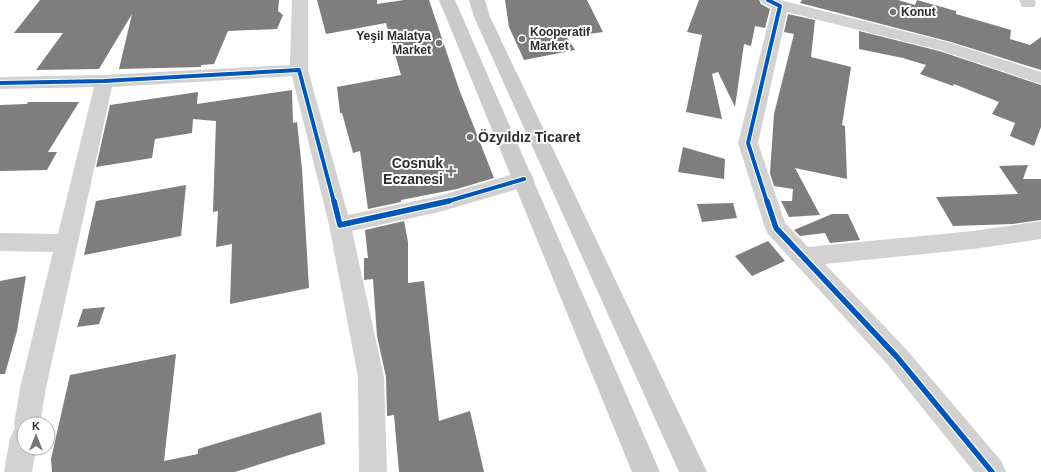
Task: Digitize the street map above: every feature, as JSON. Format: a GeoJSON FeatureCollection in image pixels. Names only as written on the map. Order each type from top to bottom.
{"type":"FeatureCollection","features":[{"type":"Feature","properties":{"kind":"main road"},"geometry":{"type":"LineString","coordinates":[[447,0],[524,179],[646,472]]}},
{"type":"Feature","properties":{"kind":"main road"},"geometry":{"type":"LineString","coordinates":[[477,0],[486,24],[693,472]]}},
{"type":"Feature","properties":{"kind":"street"},"geometry":{"type":"LineString","coordinates":[[300,0],[299,70],[340,225],[371,377],[373,472]]}},
{"type":"Feature","properties":{"kind":"street"},"geometry":{"type":"LineString","coordinates":[[992,472],[897,357],[776,228],[748,143],[774,3],[876,27],[1007,65],[1041,78]]}},
{"type":"Feature","properties":{"kind":"street"},"geometry":{"type":"LineString","coordinates":[[0,83],[104,82],[299,70]]}},
{"type":"Feature","properties":{"kind":"street"},"geometry":{"type":"LineString","coordinates":[[29,416],[104,82]]}},
{"type":"Feature","properties":{"kind":"street"},"geometry":{"type":"LineString","coordinates":[[340,225],[440,204],[524,179]]}},
{"type":"Feature","properties":{"kind":"street"},"geometry":{"type":"LineString","coordinates":[[804,257],[972,240],[1041,230]]}},
{"type":"Feature","properties":{"kind":"street"},"geometry":{"type":"LineString","coordinates":[[0,242],[67,243]]}},
{"type":"Feature","properties":{"kind":"street"},"geometry":{"type":"LineString","coordinates":[[18,472],[21,456]]}},
{"type":"Feature","properties":{"kind":"building"},"geometry":{"type":"Polygon","coordinates":[[[40,0],[279,0],[278,11],[283,15],[277,29],[228,31],[214,64],[201,65],[201,67],[119,69],[132,14],[99,69],[36,70],[63,33],[14,33],[40,0]]]}},
{"type":"Feature","properties":{"kind":"building"},"geometry":{"type":"Polygon","coordinates":[[[317,0],[377,0],[377,4],[404,0],[429,0],[459,89],[494,178],[457,189],[401,200],[401,202],[368,209],[360,151],[353,153],[342,113],[340,113],[337,87],[401,75],[386,23],[326,34],[317,0]]]}},
{"type":"Feature","properties":{"kind":"building"},"geometry":{"type":"Polygon","coordinates":[[[505,0],[587,0],[603,32],[567,37],[575,50],[524,60],[509,27],[505,0]]]}},
{"type":"Feature","properties":{"kind":"building"},"geometry":{"type":"Polygon","coordinates":[[[699,0],[759,0],[761,4],[770,9],[765,28],[755,26],[751,46],[744,44],[735,107],[718,72],[712,74],[722,119],[686,112],[702,35],[687,32],[699,0]]]}},
{"type":"Feature","properties":{"kind":"building"},"geometry":{"type":"Polygon","coordinates":[[[802,0],[898,0],[915,5],[917,0],[956,11],[956,14],[1011,30],[1010,39],[1030,45],[1041,37],[1041,70],[951,42],[800,3],[802,0]]]}},
{"type":"Feature","properties":{"kind":"building"},"geometry":{"type":"Polygon","coordinates":[[[788,14],[815,20],[811,57],[851,67],[842,125],[845,126],[847,179],[795,168],[820,215],[789,217],[781,201],[792,201],[793,189],[774,186],[770,173],[774,114],[794,34],[784,32],[788,14]]]}},
{"type":"Feature","properties":{"kind":"building"},"geometry":{"type":"Polygon","coordinates":[[[859,31],[939,51],[1041,85],[1041,127],[1034,146],[1010,136],[1015,123],[992,114],[999,102],[954,84],[953,86],[920,74],[926,65],[903,58],[859,49],[859,31]]]}},
{"type":"Feature","properties":{"kind":"building"},"geometry":{"type":"Polygon","coordinates":[[[292,90],[293,123],[297,122],[302,169],[309,288],[230,304],[232,244],[216,247],[218,211],[213,212],[216,121],[193,119],[192,133],[155,139],[152,158],[96,167],[110,105],[198,92],[197,104],[292,90]]]}},
{"type":"Feature","properties":{"kind":"building"},"geometry":{"type":"Polygon","coordinates":[[[28,102],[79,102],[48,152],[57,152],[47,170],[0,171],[0,105],[27,104],[28,102]]]}},
{"type":"Feature","properties":{"kind":"building"},"geometry":{"type":"Polygon","coordinates":[[[683,147],[725,159],[724,179],[678,172],[683,147]]]}},
{"type":"Feature","properties":{"kind":"building"},"geometry":{"type":"Polygon","coordinates":[[[1028,165],[1023,179],[1041,179],[1041,220],[1013,224],[953,226],[936,197],[1018,194],[999,166],[1028,165]]]}},
{"type":"Feature","properties":{"kind":"building"},"geometry":{"type":"Polygon","coordinates":[[[186,185],[181,236],[84,255],[96,201],[186,185]]]}},
{"type":"Feature","properties":{"kind":"building"},"geometry":{"type":"Polygon","coordinates":[[[733,203],[737,218],[702,222],[697,204],[733,203]]]}},
{"type":"Feature","properties":{"kind":"building"},"geometry":{"type":"Polygon","coordinates":[[[832,214],[848,214],[860,240],[830,243],[825,233],[800,236],[794,230],[832,214]]]}},
{"type":"Feature","properties":{"kind":"building"},"geometry":{"type":"Polygon","coordinates":[[[404,221],[408,242],[408,283],[424,281],[439,421],[470,411],[484,472],[399,472],[394,415],[387,416],[386,377],[377,336],[373,279],[364,280],[364,258],[368,258],[365,230],[404,221]]]}},
{"type":"Feature","properties":{"kind":"building"},"geometry":{"type":"Polygon","coordinates":[[[768,241],[785,261],[752,276],[735,256],[768,241]]]}},
{"type":"Feature","properties":{"kind":"building"},"geometry":{"type":"Polygon","coordinates":[[[26,276],[17,331],[5,374],[0,374],[0,281],[26,276]]]}},
{"type":"Feature","properties":{"kind":"building"},"geometry":{"type":"Polygon","coordinates":[[[105,307],[99,324],[77,327],[83,309],[105,307]]]}},
{"type":"Feature","properties":{"kind":"building"},"geometry":{"type":"Polygon","coordinates":[[[176,354],[164,461],[198,454],[198,449],[321,412],[325,444],[235,472],[52,472],[51,459],[52,456],[56,456],[56,437],[70,375],[176,354]]]}},
{"type":"Feature","properties":{"kind":"cycle path"},"geometry":{"type":"LineString","coordinates":[[768,0],[780,6],[748,143],[776,228],[897,357],[992,472]]}},
{"type":"Feature","properties":{"kind":"cycle path"},"geometry":{"type":"LineString","coordinates":[[0,83],[104,81],[299,70],[340,225],[439,204],[524,179]]}},
{"type":"Feature","properties":{"kind":"place","name":"Konut"},"geometry":{"type":"Point","coordinates":[893,12]}},
{"type":"Feature","properties":{"kind":"place","name":"Kooperatif Market"},"geometry":{"type":"Point","coordinates":[522,39]}},
{"type":"Feature","properties":{"kind":"place","name":"Yeşil Malatya Market"},"geometry":{"type":"Point","coordinates":[439,43]}},
{"type":"Feature","properties":{"kind":"place","name":"Özyıldız Ticaret"},"geometry":{"type":"Point","coordinates":[470,137]}},
{"type":"Feature","properties":{"kind":"place","name":"Cosnuk Eczanesi"},"geometry":{"type":"Point","coordinates":[451,171]}}]}
